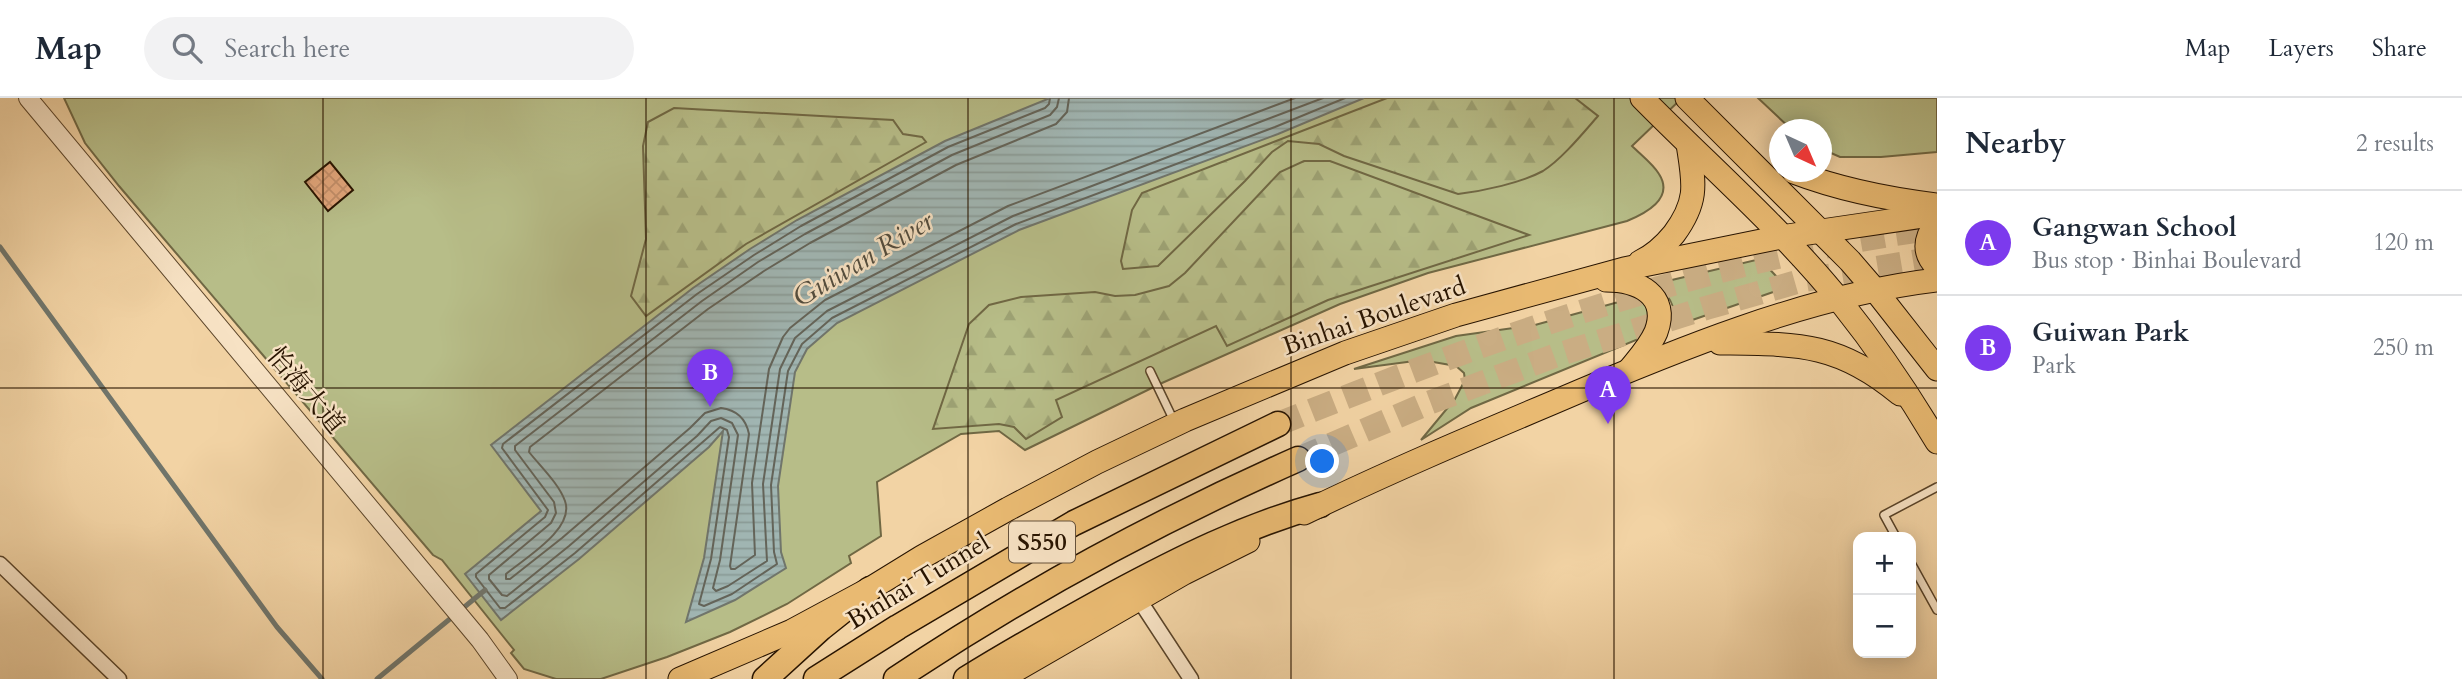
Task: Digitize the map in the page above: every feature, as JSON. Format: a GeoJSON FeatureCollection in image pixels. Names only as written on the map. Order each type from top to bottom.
{"type":"FeatureCollection","features":[{"type":"Feature","properties":{"kind":"highway","name":"Binhai Tunnel"},"geometry":{"type":"LineString","coordinates":[[816,679],[1074,523],[1278,424]]}},
{"type":"Feature","properties":{"kind":"highway","name":"S550"},"geometry":{"type":"LineString","coordinates":[[896,679],[1096,558],[1221,493],[1298,459]]}},
{"type":"Feature","properties":{"kind":"highway"},"geometry":{"type":"LineString","coordinates":[[965,679],[1059,624],[1194,553],[1260,523],[1320,505]]}},
{"type":"Feature","properties":{"kind":"highway"},"geometry":{"type":"LineString","coordinates":[[765,679],[821,628],[870,589]]}},
{"type":"Feature","properties":{"kind":"main road"},"geometry":{"type":"LineString","coordinates":[[1642,98],[1782,237],[1839,299],[1877,348],[1937,442]]}},
{"type":"Feature","properties":{"kind":"main road"},"geometry":{"type":"LineString","coordinates":[[1688,98],[1821,230],[1875,290],[1937,369]]}},
{"type":"Feature","properties":{"kind":"main road"},"geometry":{"type":"LineString","coordinates":[[1624,269],[1648,259],[1669,241],[1684,220],[1692,203],[1693,191],[1685,141]]}},
{"type":"Feature","properties":{"kind":"main road"},"geometry":{"type":"LineString","coordinates":[[1738,148],[1769,161]]}},
{"type":"Feature","properties":{"kind":"main road"},"geometry":{"type":"LineString","coordinates":[[1823,182],[1884,198],[1937,205]]}},
{"type":"Feature","properties":{"kind":"main road","name":"Binhai Boulevard"},"geometry":{"type":"LineString","coordinates":[[680,679],[792,631],[1008,509],[1176,424],[1345,353],[1456,315],[1624,269],[1821,230],[1937,214]]}},
{"type":"Feature","properties":{"kind":"main road"},"geometry":{"type":"LineString","coordinates":[[1937,222],[1927,236],[1926,247],[1927,254],[1937,267]]}},
{"type":"Feature","properties":{"kind":"main road"},"geometry":{"type":"LineString","coordinates":[[1586,280],[1634,283],[1646,288],[1656,304],[1659,313],[1656,334],[1628,371]]}},
{"type":"Feature","properties":{"kind":"main road"},"geometry":{"type":"LineString","coordinates":[[1000,679],[1184,573],[1372,480],[1699,343],[1839,299],[1937,280]]}},
{"type":"Feature","properties":{"kind":"main road"},"geometry":{"type":"LineString","coordinates":[[1699,343],[1773,344],[1833,353],[1880,378],[1920,414]]}},
{"type":"Feature","properties":{"kind":"street","name":"怡海大道"},"geometry":{"type":"LineString","coordinates":[[28,98],[493,656],[508,679]]}},
{"type":"Feature","properties":{"kind":"street"},"geometry":{"type":"LineString","coordinates":[[44,98],[60,136]]}},
{"type":"Feature","properties":{"kind":"street"},"geometry":{"type":"LineString","coordinates":[[0,564],[119,679]]}},
{"type":"Feature","properties":{"kind":"street"},"geometry":{"type":"LineString","coordinates":[[1138,598],[1191,679]]}},
{"type":"Feature","properties":{"kind":"lane"},"geometry":{"type":"LineString","coordinates":[[1150,371],[1176,424]]}},
{"type":"Feature","properties":{"kind":"lane"},"geometry":{"type":"LineString","coordinates":[[1893,532],[1884,515],[1937,487]]}},
{"type":"Feature","properties":{"kind":"lane"},"geometry":{"type":"LineString","coordinates":[[1916,572],[1937,610]]}},
{"type":"Feature","properties":{"kind":"green space"},"geometry":{"type":"Polygon","coordinates":[[[64,98],[1682,98],[1632,146],[1654,167],[1663,183],[1660,198],[1649,210],[1627,221],[1428,273],[1340,304],[1162,383],[1025,450],[999,431],[961,434],[877,482],[881,536],[849,556],[851,563],[787,604],[730,632],[601,679],[556,679],[524,669],[511,653],[514,650],[442,560],[433,555],[119,186],[85,143],[64,98]]]}},
{"type":"Feature","properties":{"kind":"green space"},"geometry":{"type":"Polygon","coordinates":[[[1387,98],[1575,98],[1598,116],[1565,153],[1543,171],[1502,186],[1458,194],[1344,156],[1319,144],[1288,141],[1272,152],[1158,266],[1123,269],[1121,261],[1132,210],[1142,193],[1387,98]]]}},
{"type":"Feature","properties":{"kind":"green space"},"geometry":{"type":"Polygon","coordinates":[[[1758,98],[1937,98],[1937,152],[1881,157],[1840,157],[1832,153],[1832,119],[1780,119],[1758,98]]]}},
{"type":"Feature","properties":{"kind":"green space"},"geometry":{"type":"Polygon","coordinates":[[[674,108],[893,120],[903,134],[922,137],[926,142],[746,244],[646,316],[631,296],[646,239],[643,146],[648,122],[674,108]]]}},
{"type":"Feature","properties":{"kind":"green space"},"geometry":{"type":"Polygon","coordinates":[[[1304,161],[1330,161],[1529,235],[1328,300],[1227,346],[1216,326],[1056,400],[1062,417],[1026,439],[1014,427],[999,424],[933,429],[969,324],[989,305],[1021,297],[1095,292],[1115,296],[1135,295],[1169,286],[1185,273],[1280,172],[1304,161]]]}},
{"type":"Feature","properties":{"kind":"green space"},"geometry":{"type":"Polygon","coordinates":[[[1760,259],[1776,276],[1779,290],[1675,326],[1671,302],[1665,292],[1655,284],[1760,259]]]}},
{"type":"Feature","properties":{"kind":"green space"},"geometry":{"type":"Polygon","coordinates":[[[1639,298],[1657,310],[1641,338],[1471,408],[1421,440],[1455,399],[1465,380],[1464,373],[1456,366],[1422,360],[1354,369],[1456,336],[1535,325],[1639,298]]]}},
{"type":"Feature","properties":{"kind":"water","name":"Guiwan River"},"geometry":{"type":"Polygon","coordinates":[[[1050,98],[1364,98],[1278,134],[1019,230],[837,323],[807,349],[795,372],[778,486],[781,552],[786,568],[735,600],[686,622],[704,558],[723,431],[709,447],[579,559],[501,620],[465,574],[541,511],[491,445],[693,288],[750,249],[797,220],[945,141],[1050,98]]]}},
{"type":"Feature","properties":{"kind":"building"},"geometry":{"type":"Polygon","coordinates":[[[330,162],[353,190],[328,211],[305,182],[330,162]]]}},
{"type":"Feature","properties":{"kind":"waterway"},"geometry":{"type":"LineString","coordinates":[[0,247],[277,627],[322,679]]}},
{"type":"Feature","properties":{"kind":"waterway"},"geometry":{"type":"LineString","coordinates":[[377,679],[485,590]]}},
{"type":"Feature","properties":{"kind":"tunnel"},"geometry":{"type":"LineString","coordinates":[[1278,424],[1438,362],[1602,305],[1768,259],[1937,228]]}},
{"type":"Feature","properties":{"kind":"tunnel"},"geometry":{"type":"LineString","coordinates":[[1298,459],[1426,404],[1554,356],[1706,308],[1804,280],[1937,258]]}},
{"type":"Feature","properties":{"kind":"place","name":"Guiwan Park"},"geometry":{"type":"Point","coordinates":[710,407]}},
{"type":"Feature","properties":{"kind":"place","name":"Gangwan School"},"geometry":{"type":"Point","coordinates":[1608,424]}}]}
